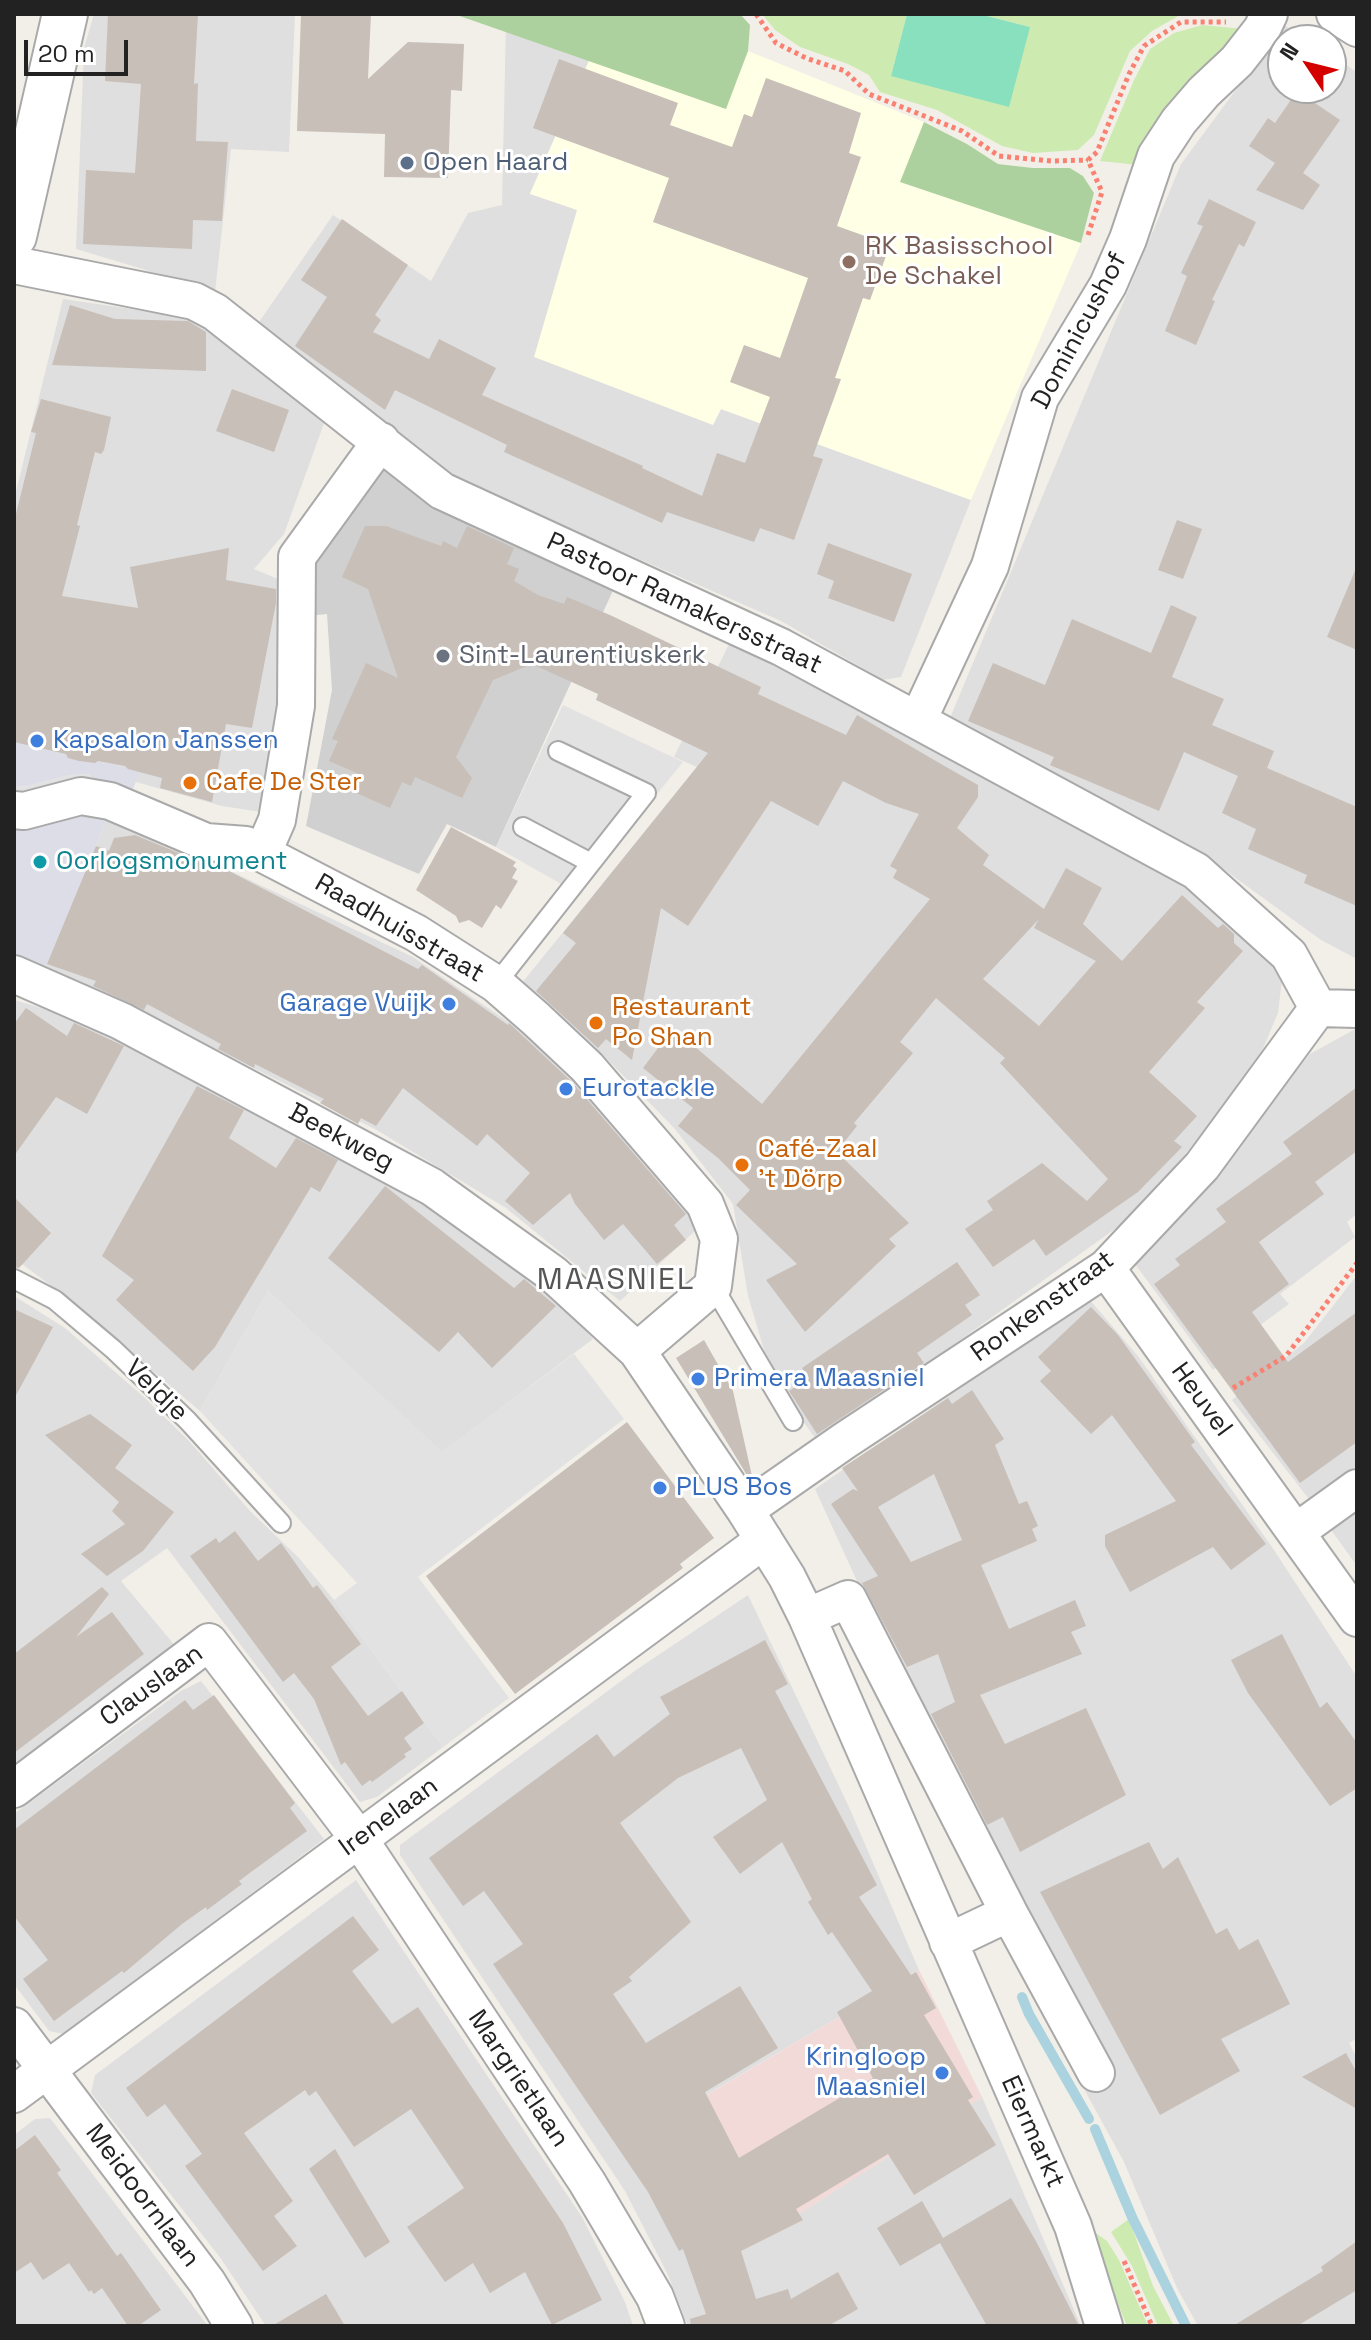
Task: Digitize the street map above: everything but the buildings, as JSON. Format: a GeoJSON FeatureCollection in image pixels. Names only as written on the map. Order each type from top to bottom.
{"type":"FeatureCollection","features":[{"type":"Feature","properties":{"kind":"street"},"geometry":{"type":"LineString","coordinates":[[14,236],[65,14]]}},
{"type":"Feature","properties":{"kind":"street","name":"Dominicushof"},"geometry":{"type":"LineString","coordinates":[[918,720],[990,566],[1040,398],[1108,285],[1128,239],[1156,156],[1187,111],[1237,61],[1262,29],[1269,14]]}},
{"type":"Feature","properties":{"kind":"street"},"geometry":{"type":"LineString","coordinates":[[1335,14],[1357,28]]}},
{"type":"Feature","properties":{"kind":"street","name":"Pastoor Ramakersstraat"},"geometry":{"type":"LineString","coordinates":[[14,265],[194,301],[215,312],[442,491],[781,647],[1196,871],[1289,955],[1318,1008]]}},
{"type":"Feature","properties":{"kind":"street"},"geometry":{"type":"LineString","coordinates":[[263,852],[277,820],[296,706],[297,557],[381,441]]}},
{"type":"Feature","properties":{"kind":"street","name":"Raadhuisstraat"},"geometry":{"type":"LineString","coordinates":[[14,810],[24,811],[81,796],[110,801],[206,842],[246,845],[416,933],[496,984],[587,1067],[705,1204],[719,1239],[713,1286]]}},
{"type":"Feature","properties":{"kind":"street","name":"Beekweg"},"geometry":{"type":"LineString","coordinates":[[14,974],[121,1021],[432,1187],[553,1274],[637,1351],[755,1525]]}},
{"type":"Feature","properties":{"kind":"street"},"geometry":{"type":"LineString","coordinates":[[1318,1008],[1357,1009]]}},
{"type":"Feature","properties":{"kind":"street","name":"Ronkenstraat"},"geometry":{"type":"LineString","coordinates":[[755,1525],[844,1441],[1106,1268],[1202,1166],[1318,1008]]}},
{"type":"Feature","properties":{"kind":"street","name":"Heuvel"},"geometry":{"type":"LineString","coordinates":[[1106,1268],[1357,1618]]}},
{"type":"Feature","properties":{"kind":"street"},"geometry":{"type":"LineString","coordinates":[[637,1351],[713,1286]]}},
{"type":"Feature","properties":{"kind":"street"},"geometry":{"type":"LineString","coordinates":[[1296,1532],[1357,1488]]}},
{"type":"Feature","properties":{"kind":"street","name":"Eiermarkt"},"geometry":{"type":"LineString","coordinates":[[755,1525],[807,1617],[1073,2226],[1104,2326]]}},
{"type":"Feature","properties":{"kind":"street","name":"Irenelaan"},"geometry":{"type":"LineString","coordinates":[[14,2094],[359,1839],[755,1525]]}},
{"type":"Feature","properties":{"kind":"street"},"geometry":{"type":"LineString","coordinates":[[807,1617],[848,1599],[1009,1913],[1096,2073]]}},
{"type":"Feature","properties":{"kind":"street","name":"Clauslaan"},"geometry":{"type":"LineString","coordinates":[[14,1789],[209,1642],[359,1839]]}},
{"type":"Feature","properties":{"kind":"street","name":"Margrietlaan"},"geometry":{"type":"LineString","coordinates":[[359,1839],[587,2182],[655,2297],[666,2326]]}},
{"type":"Feature","properties":{"kind":"street"},"geometry":{"type":"LineString","coordinates":[[948,1942],[1009,1913]]}},
{"type":"Feature","properties":{"kind":"street"},"geometry":{"type":"LineString","coordinates":[[14,2026],[47,2069]]}},
{"type":"Feature","properties":{"kind":"street","name":"Meidoornlaan"},"geometry":{"type":"LineString","coordinates":[[47,2069],[207,2282],[234,2326]]}},
{"type":"Feature","properties":{"kind":"lane"},"geometry":{"type":"LineString","coordinates":[[496,984],[646,793],[558,751]]}},
{"type":"Feature","properties":{"kind":"lane"},"geometry":{"type":"LineString","coordinates":[[523,827],[591,863]]}},
{"type":"Feature","properties":{"kind":"lane","name":"Veldje"},"geometry":{"type":"LineString","coordinates":[[14,1279],[55,1300],[113,1349],[187,1420],[281,1523]]}},
{"type":"Feature","properties":{"kind":"lane"},"geometry":{"type":"LineString","coordinates":[[713,1286],[793,1421]]}},
{"type":"Feature","properties":{"kind":"path"},"geometry":{"type":"LineString","coordinates":[[756,14],[776,43],[806,58],[845,71],[869,94],[962,131],[999,156],[1052,161],[1088,160]]}},
{"type":"Feature","properties":{"kind":"path"},"geometry":{"type":"LineString","coordinates":[[1204,1404],[1286,1356],[1357,1263]]}},
{"type":"Feature","properties":{"kind":"shaded area"},"geometry":{"type":"Polygon","coordinates":[[[94,14],[295,14],[289,152],[231,149],[214,301],[146,270],[76,249],[84,48],[94,14]]]}},
{"type":"Feature","properties":{"kind":"shaded area"},"geometry":{"type":"Polygon","coordinates":[[[506,22],[592,54],[530,193],[577,209],[713,424],[721,409],[971,500],[901,677],[883,680],[781,621],[442,473],[317,367],[257,325],[333,215],[431,281],[468,213],[502,205],[506,22]]]}},
{"type":"Feature","properties":{"kind":"shaded area"},"geometry":{"type":"Polygon","coordinates":[[[1267,48],[1267,104],[1347,104],[1347,65],[1357,72],[1357,959],[1321,940],[1200,852],[950,718],[1181,164],[1267,48]]]}},
{"type":"Feature","properties":{"kind":"shaded area"},"geometry":{"type":"Polygon","coordinates":[[[748,51],[924,122],[998,164],[1070,168],[1083,176],[1094,193],[1081,243],[971,500],[721,409],[713,425],[534,357],[577,210],[530,194],[592,54],[725,109],[748,51]]]}},
{"type":"Feature","properties":{"kind":"shaded area"},"geometry":{"type":"Polygon","coordinates":[[[63,299],[208,320],[327,415],[284,534],[254,569],[285,582],[286,684],[261,812],[222,806],[14,748],[14,500],[63,299]]]}},
{"type":"Feature","properties":{"kind":"shaded area"},"geometry":{"type":"Polygon","coordinates":[[[376,462],[615,586],[496,847],[447,824],[419,874],[306,826],[332,690],[327,614],[306,616],[306,554],[376,462]]]}},
{"type":"Feature","properties":{"kind":"shaded area"},"geometry":{"type":"Polygon","coordinates":[[[730,642],[1221,906],[1272,959],[1282,980],[1278,1013],[1259,1058],[1202,1134],[1133,1216],[818,1442],[773,1380],[748,1296],[733,1204],[675,1129],[607,1059],[521,984],[697,767],[674,757],[730,642]]]}},
{"type":"Feature","properties":{"kind":"shaded area"},"geometry":{"type":"Polygon","coordinates":[[[563,705],[683,762],[577,893],[496,847],[563,705]]]}},
{"type":"Feature","properties":{"kind":"shaded area"},"geometry":{"type":"Polygon","coordinates":[[[14,742],[66,754],[68,758],[76,760],[80,757],[89,762],[113,764],[134,771],[141,769],[129,799],[91,786],[91,774],[70,775],[14,787],[14,742]]]}},
{"type":"Feature","properties":{"kind":"shaded area"},"geometry":{"type":"Polygon","coordinates":[[[92,774],[91,786],[14,798],[14,787],[70,775],[92,774]]]}},
{"type":"Feature","properties":{"kind":"shaded area"},"geometry":{"type":"Polygon","coordinates":[[[80,807],[109,814],[40,981],[14,968],[14,819],[80,807]]]}},
{"type":"Feature","properties":{"kind":"shaded area"},"geometry":{"type":"Polygon","coordinates":[[[109,814],[413,957],[560,1057],[688,1209],[697,1229],[620,1301],[506,1208],[375,1129],[126,1004],[40,981],[109,814]]]}},
{"type":"Feature","properties":{"kind":"shaded area"},"geometry":{"type":"Polygon","coordinates":[[[14,1000],[76,1018],[386,1179],[530,1271],[593,1339],[442,1452],[268,1291],[200,1411],[62,1294],[14,1258],[14,1000]]]}},
{"type":"Feature","properties":{"kind":"shaded area"},"geometry":{"type":"Polygon","coordinates":[[[1357,1028],[1357,1214],[1347,1222],[1355,1237],[1280,1294],[1289,1304],[1237,1342],[1243,1348],[1213,1370],[1135,1264],[1310,1054],[1357,1028]]]}},
{"type":"Feature","properties":{"kind":"shaded area"},"geometry":{"type":"Polygon","coordinates":[[[1357,1275],[1357,1469],[1312,1503],[1232,1400],[1304,1343],[1357,1275]]]}},
{"type":"Feature","properties":{"kind":"shaded area"},"geometry":{"type":"Polygon","coordinates":[[[268,1291],[442,1451],[574,1354],[624,1419],[418,1577],[509,1698],[443,1747],[334,1600],[357,1583],[200,1411],[268,1291]]]}},
{"type":"Feature","properties":{"kind":"shaded area"},"geometry":{"type":"Polygon","coordinates":[[[14,1296],[65,1328],[190,1442],[334,1600],[443,1747],[377,1797],[360,1802],[167,1548],[121,1581],[177,1648],[14,1774],[14,1296]]]}},
{"type":"Feature","properties":{"kind":"shaded area"},"geometry":{"type":"Polygon","coordinates":[[[1089,1299],[1138,1356],[1274,1550],[1357,1677],[1357,2038],[1349,2043],[1357,2058],[1357,2326],[1198,2326],[1177,2288],[1124,2162],[1068,2060],[1094,2039],[909,1695],[815,1489],[1089,1299]]]}},
{"type":"Feature","properties":{"kind":"shaded area"},"geometry":{"type":"Polygon","coordinates":[[[1357,1507],[1357,1566],[1329,1527],[1357,1507]]]}},
{"type":"Feature","properties":{"kind":"shaded area"},"geometry":{"type":"Polygon","coordinates":[[[748,1595],[849,1807],[919,1970],[706,2095],[778,2227],[982,2097],[1081,2326],[688,2326],[668,2275],[625,2191],[400,1855],[400,1845],[636,1670],[748,1595]]]}},
{"type":"Feature","properties":{"kind":"shaded area"},"geometry":{"type":"Polygon","coordinates":[[[201,1681],[324,1839],[64,2034],[49,2031],[14,1984],[14,1814],[181,1691],[201,1681]]]}},
{"type":"Feature","properties":{"kind":"shaded area"},"geometry":{"type":"Polygon","coordinates":[[[356,1880],[582,2217],[625,2302],[633,2326],[266,2326],[219,2256],[91,2093],[95,2075],[356,1880]]]}},
{"type":"Feature","properties":{"kind":"shaded area"},"geometry":{"type":"Polygon","coordinates":[[[919,1970],[982,2097],[777,2228],[705,2096],[919,1970]]]}},
{"type":"Feature","properties":{"kind":"shaded area"},"geometry":{"type":"Polygon","coordinates":[[[50,2118],[208,2326],[14,2326],[14,2135],[35,2119],[50,2118]]]}},
{"type":"Feature","properties":{"kind":"green space"},"geometry":{"type":"Polygon","coordinates":[[[454,14],[740,14],[750,25],[748,51],[726,109],[454,14]]]}},
{"type":"Feature","properties":{"kind":"green space"},"geometry":{"type":"Polygon","coordinates":[[[762,14],[907,14],[891,76],[1030,27],[979,14],[1182,14],[1152,31],[1130,51],[1094,135],[1078,150],[1033,153],[1002,146],[937,110],[880,92],[869,75],[800,47],[775,30],[762,14]]]}},
{"type":"Feature","properties":{"kind":"green space"},"geometry":{"type":"Polygon","coordinates":[[[907,14],[979,14],[1030,27],[1009,107],[891,76],[907,14]]]}},
{"type":"Feature","properties":{"kind":"green space"},"geometry":{"type":"Polygon","coordinates":[[[1202,25],[1244,29],[1138,165],[1100,161],[1150,49],[1174,33],[1202,25]]]}},
{"type":"Feature","properties":{"kind":"green space"},"geometry":{"type":"Polygon","coordinates":[[[924,122],[998,164],[1070,168],[1083,176],[1094,193],[1081,243],[900,182],[924,122]]]}},
{"type":"Feature","properties":{"kind":"green space"},"geometry":{"type":"Polygon","coordinates":[[[1129,2219],[1153,2286],[1174,2326],[1158,2326],[1132,2266],[1111,2232],[1129,2219]]]}},
{"type":"Feature","properties":{"kind":"green space"},"geometry":{"type":"Polygon","coordinates":[[[1093,2231],[1107,2241],[1119,2260],[1148,2326],[1127,2326],[1089,2233],[1093,2231]]]}},
{"type":"Feature","properties":{"kind":"waterway"},"geometry":{"type":"LineString","coordinates":[[1022,1997],[1089,2119]]}},
{"type":"Feature","properties":{"kind":"waterway"},"geometry":{"type":"LineString","coordinates":[[1095,2129],[1132,2217],[1186,2326]]}},
{"type":"Feature","properties":{"kind":"place","name":"Open Haard"},"geometry":{"type":"Point","coordinates":[407,163]}},
{"type":"Feature","properties":{"kind":"place","name":"RK Basisschool De Schakel"},"geometry":{"type":"Point","coordinates":[849,262]}},
{"type":"Feature","properties":{"kind":"place","name":"Sint-Laurentiuskerk"},"geometry":{"type":"Point","coordinates":[443,656]}},
{"type":"Feature","properties":{"kind":"place","name":"Kapsalon Janssen"},"geometry":{"type":"Point","coordinates":[37,741]}},
{"type":"Feature","properties":{"kind":"place","name":"Cafe De Ster"},"geometry":{"type":"Point","coordinates":[190,783]}},
{"type":"Feature","properties":{"kind":"place","name":"Oorlogsmonument"},"geometry":{"type":"Point","coordinates":[40,862]}},
{"type":"Feature","properties":{"kind":"place","name":"Garage Vuijk"},"geometry":{"type":"Point","coordinates":[449,1004]}},
{"type":"Feature","properties":{"kind":"place","name":"Restaurant Po Shan"},"geometry":{"type":"Point","coordinates":[596,1023]}},
{"type":"Feature","properties":{"kind":"place","name":"Eurotackle"},"geometry":{"type":"Point","coordinates":[566,1089]}},
{"type":"Feature","properties":{"kind":"place","name":"Café-Zaal 't Dörp"},"geometry":{"type":"Point","coordinates":[742,1165]}},
{"type":"Feature","properties":{"kind":"place","name":"Primera Maasniel"},"geometry":{"type":"Point","coordinates":[698,1379]}},
{"type":"Feature","properties":{"kind":"place","name":"PLUS Bos"},"geometry":{"type":"Point","coordinates":[660,1488]}},
{"type":"Feature","properties":{"kind":"place","name":"Kringloop Maasniel"},"geometry":{"type":"Point","coordinates":[942,2073]}},
{"type":"Feature","properties":{"kind":"district","name":"MAASNIEL"},"geometry":{"type":"Point","coordinates":[616,1281]}}]}
